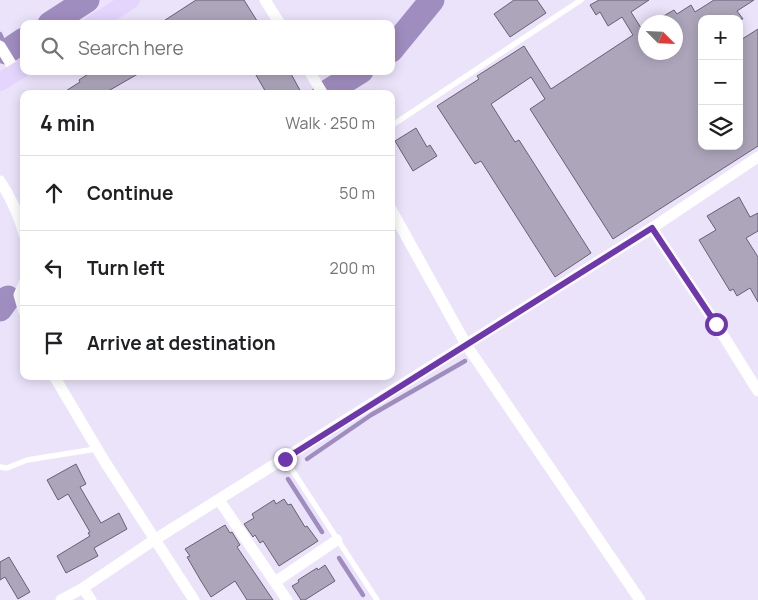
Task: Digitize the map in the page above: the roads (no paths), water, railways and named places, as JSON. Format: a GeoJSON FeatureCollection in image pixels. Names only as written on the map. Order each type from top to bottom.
{"type":"FeatureCollection","features":[{"type":"Feature","properties":{"kind":"main road"},"geometry":{"type":"LineString","coordinates":[[99,20],[131,0]]}},
{"type":"Feature","properties":{"kind":"main road"},"geometry":{"type":"LineString","coordinates":[[0,82],[20,70]]}},
{"type":"Feature","properties":{"kind":"street"},"geometry":{"type":"LineString","coordinates":[[266,0],[278,20]]}},
{"type":"Feature","properties":{"kind":"street"},"geometry":{"type":"LineString","coordinates":[[0,46],[20,70]]}},
{"type":"Feature","properties":{"kind":"street"},"geometry":{"type":"LineString","coordinates":[[311,75],[321,90]]}},
{"type":"Feature","properties":{"kind":"street"},"geometry":{"type":"LineString","coordinates":[[61,600],[83,588],[154,540],[467,346],[652,228],[758,157]]}},
{"type":"Feature","properties":{"kind":"street"},"geometry":{"type":"LineString","coordinates":[[0,181],[11,198],[20,220]]}},
{"type":"Feature","properties":{"kind":"street"},"geometry":{"type":"LineString","coordinates":[[395,216],[467,346],[640,600]]}},
{"type":"Feature","properties":{"kind":"street"},"geometry":{"type":"LineString","coordinates":[[652,228],[758,391]]}},
{"type":"Feature","properties":{"kind":"street"},"geometry":{"type":"LineString","coordinates":[[56,380],[96,449],[194,600]]}},
{"type":"Feature","properties":{"kind":"street"},"geometry":{"type":"LineString","coordinates":[[219,500],[287,600]]}},
{"type":"Feature","properties":{"kind":"street"},"geometry":{"type":"LineString","coordinates":[[275,582],[338,540]]}},
{"type":"Feature","properties":{"kind":"street"},"geometry":{"type":"LineString","coordinates":[[83,588],[92,600]]}},
{"type":"Feature","properties":{"kind":"lane"},"geometry":{"type":"LineString","coordinates":[[395,123],[581,0]]}},
{"type":"Feature","properties":{"kind":"lane"},"geometry":{"type":"LineString","coordinates":[[0,467],[7,468],[27,460],[96,449]]}},
{"type":"Feature","properties":{"kind":"lane"},"geometry":{"type":"LineString","coordinates":[[285,459],[376,600]]}},
{"type":"Feature","properties":{"kind":"waterway"},"geometry":{"type":"LineString","coordinates":[[56,20],[87,0]]}},
{"type":"Feature","properties":{"kind":"waterway"},"geometry":{"type":"LineString","coordinates":[[395,45],[432,0]]}},
{"type":"Feature","properties":{"kind":"waterway"},"geometry":{"type":"LineString","coordinates":[[0,34],[5,45]]}},
{"type":"Feature","properties":{"kind":"waterway"},"geometry":{"type":"LineString","coordinates":[[6,52],[20,43]]}},
{"type":"Feature","properties":{"kind":"waterway"},"geometry":{"type":"LineString","coordinates":[[330,90],[355,75]]}},
{"type":"Feature","properties":{"kind":"waterway"},"geometry":{"type":"LineString","coordinates":[[0,309],[8,298]]}},
{"type":"Feature","properties":{"kind":"waterway"},"geometry":{"type":"LineString","coordinates":[[307,459],[371,415],[465,361]]}},
{"type":"Feature","properties":{"kind":"waterway"},"geometry":{"type":"LineString","coordinates":[[288,479],[322,532]]}},
{"type":"Feature","properties":{"kind":"waterway"},"geometry":{"type":"LineString","coordinates":[[339,558],[363,595]]}}]}
